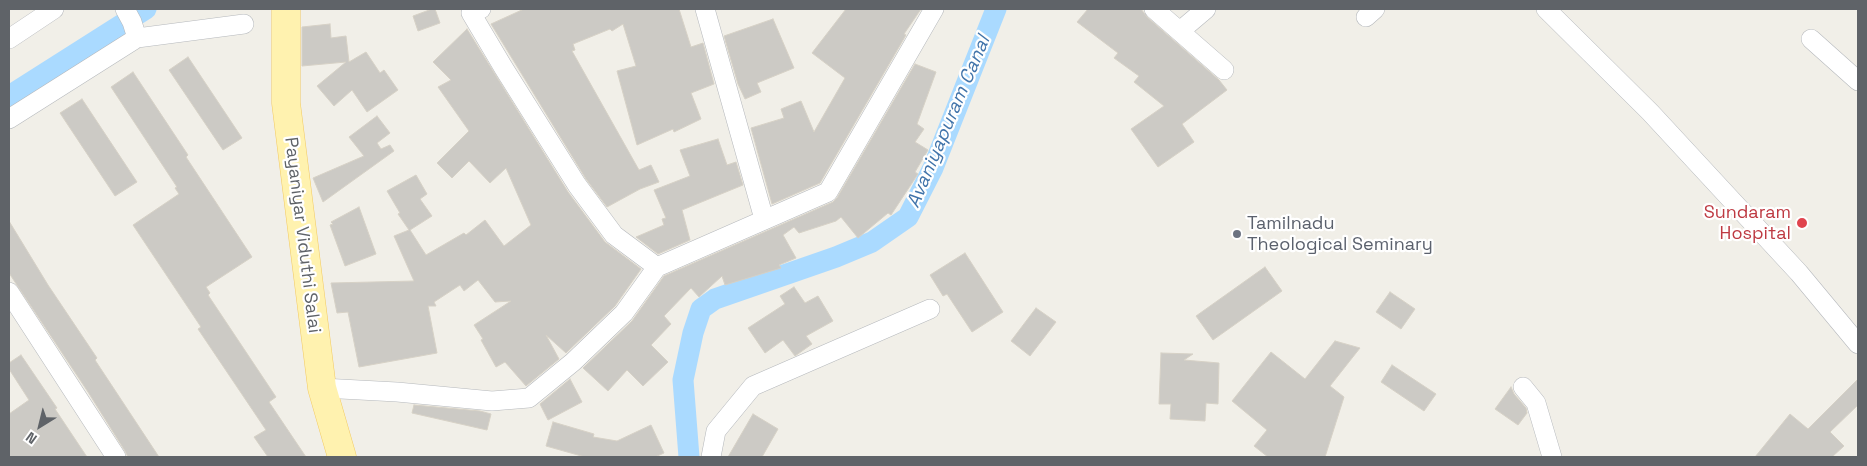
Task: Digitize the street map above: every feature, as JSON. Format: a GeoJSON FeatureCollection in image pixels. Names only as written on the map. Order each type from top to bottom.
{"type":"FeatureCollection","features":[{"type":"Feature","properties":{"kind":"main road","name":"Payaniyar Viduthi Salai"},"geometry":{"type":"LineString","coordinates":[[286,9],[286,103],[322,388],[342,457]]}},
{"type":"Feature","properties":{"kind":"street"},"geometry":{"type":"LineString","coordinates":[[480,9],[472,13],[503,67],[577,185],[614,235],[657,267]]}},
{"type":"Feature","properties":{"kind":"street"},"geometry":{"type":"LineString","coordinates":[[705,9],[764,219]]}},
{"type":"Feature","properties":{"kind":"street"},"geometry":{"type":"LineString","coordinates":[[322,388],[397,392],[492,401],[528,398],[573,362],[624,313],[657,267],[828,192],[934,9]]}},
{"type":"Feature","properties":{"kind":"street"},"geometry":{"type":"LineString","coordinates":[[1154,9],[1224,70]]}},
{"type":"Feature","properties":{"kind":"street"},"geometry":{"type":"LineString","coordinates":[[1180,31],[1206,9]]}},
{"type":"Feature","properties":{"kind":"street"},"geometry":{"type":"LineString","coordinates":[[1546,9],[1650,112],[1799,273],[1858,344]]}},
{"type":"Feature","properties":{"kind":"street"},"geometry":{"type":"LineString","coordinates":[[9,39],[49,10]]}},
{"type":"Feature","properties":{"kind":"street"},"geometry":{"type":"LineString","coordinates":[[9,119],[132,23],[244,24]]}},
{"type":"Feature","properties":{"kind":"street"},"geometry":{"type":"LineString","coordinates":[[1811,40],[1858,80]]}},
{"type":"Feature","properties":{"kind":"street"},"geometry":{"type":"LineString","coordinates":[[9,292],[116,457]]}},
{"type":"Feature","properties":{"kind":"street"},"geometry":{"type":"LineString","coordinates":[[710,457],[716,432],[753,386],[930,310]]}},
{"type":"Feature","properties":{"kind":"street"},"geometry":{"type":"LineString","coordinates":[[1523,387],[1536,403],[1552,457]]}},
{"type":"Feature","properties":{"kind":"building"},"geometry":{"type":"Polygon","coordinates":[[[435,9],[440,23],[418,31],[413,16],[435,9]]]}},
{"type":"Feature","properties":{"kind":"building"},"geometry":{"type":"Polygon","coordinates":[[[524,9],[679,9],[691,47],[703,43],[714,84],[691,93],[701,119],[674,132],[673,129],[637,145],[617,71],[636,66],[623,24],[612,31],[610,29],[573,44],[575,50],[572,51],[639,170],[651,165],[659,182],[640,189],[607,207],[586,179],[491,24],[524,9]]]}},
{"type":"Feature","properties":{"kind":"building"},"geometry":{"type":"Polygon","coordinates":[[[846,9],[921,9],[904,34],[906,35],[820,183],[772,204],[751,128],[784,118],[781,109],[801,101],[814,132],[845,78],[812,53],[846,9]]]}},
{"type":"Feature","properties":{"kind":"building"},"geometry":{"type":"Polygon","coordinates":[[[1088,9],[1141,9],[1147,17],[1219,80],[1227,90],[1182,124],[1194,142],[1158,167],[1131,129],[1164,106],[1134,82],[1139,76],[1114,58],[1118,53],[1077,22],[1088,9]]]}},
{"type":"Feature","properties":{"kind":"building"},"geometry":{"type":"Polygon","coordinates":[[[773,19],[794,68],[757,83],[761,92],[745,99],[738,84],[724,36],[773,19]]]}},
{"type":"Feature","properties":{"kind":"building"},"geometry":{"type":"Polygon","coordinates":[[[330,24],[331,38],[346,36],[349,62],[366,52],[380,73],[384,70],[398,90],[367,112],[352,90],[334,106],[317,86],[346,62],[302,66],[302,27],[330,24]]]}},
{"type":"Feature","properties":{"kind":"building"},"geometry":{"type":"Polygon","coordinates":[[[467,29],[568,192],[605,242],[641,269],[615,306],[566,353],[546,335],[559,359],[526,386],[505,362],[496,367],[474,325],[511,301],[495,302],[478,280],[464,291],[460,285],[434,302],[436,306],[428,306],[437,353],[359,367],[348,312],[337,313],[331,283],[414,281],[394,236],[409,230],[398,214],[400,213],[387,191],[416,175],[427,194],[420,199],[432,216],[410,230],[426,255],[464,233],[466,235],[485,220],[504,246],[531,225],[506,168],[490,183],[469,161],[452,178],[437,163],[469,131],[438,87],[451,80],[433,62],[467,29]]]}},
{"type":"Feature","properties":{"kind":"building"},"geometry":{"type":"Polygon","coordinates":[[[188,57],[242,138],[223,150],[169,70],[188,57]]]}},
{"type":"Feature","properties":{"kind":"building"},"geometry":{"type":"Polygon","coordinates":[[[915,64],[936,72],[917,124],[924,129],[915,142],[928,150],[915,172],[918,174],[891,215],[888,213],[858,238],[841,217],[836,221],[799,233],[794,227],[783,235],[796,258],[779,265],[781,268],[725,285],[722,276],[699,297],[691,288],[664,316],[671,324],[651,345],[668,362],[643,386],[627,370],[608,391],[583,368],[632,321],[664,276],[833,202],[915,64]]]}},
{"type":"Feature","properties":{"kind":"building"},"geometry":{"type":"Polygon","coordinates":[[[133,72],[252,257],[206,287],[210,293],[208,295],[276,397],[269,402],[306,457],[268,457],[254,437],[266,430],[198,329],[201,327],[133,225],[179,194],[175,188],[177,187],[111,87],[133,72]]]}},
{"type":"Feature","properties":{"kind":"building"},"geometry":{"type":"Polygon","coordinates":[[[82,99],[137,182],[115,196],[60,113],[82,99]]]}},
{"type":"Feature","properties":{"kind":"building"},"geometry":{"type":"Polygon","coordinates":[[[377,116],[390,133],[377,143],[381,149],[390,145],[394,151],[323,202],[313,178],[364,156],[349,137],[377,116]]]}},
{"type":"Feature","properties":{"kind":"building"},"geometry":{"type":"Polygon","coordinates":[[[718,139],[727,165],[736,162],[743,185],[682,210],[690,240],[658,254],[636,237],[664,225],[662,219],[666,218],[654,190],[690,176],[680,150],[718,139]]]}},
{"type":"Feature","properties":{"kind":"building"},"geometry":{"type":"Polygon","coordinates":[[[359,207],[376,254],[345,266],[330,225],[333,224],[331,222],[359,207]]]}},
{"type":"Feature","properties":{"kind":"building"},"geometry":{"type":"Polygon","coordinates":[[[9,221],[48,285],[97,358],[95,360],[159,457],[128,457],[88,392],[9,273],[9,221]]]}},
{"type":"Feature","properties":{"kind":"building"},"geometry":{"type":"Polygon","coordinates":[[[965,253],[1003,312],[972,332],[947,294],[943,296],[930,275],[965,253]]]}},
{"type":"Feature","properties":{"kind":"building"},"geometry":{"type":"Polygon","coordinates":[[[1265,267],[1282,291],[1213,340],[1196,316],[1265,267]]]}},
{"type":"Feature","properties":{"kind":"building"},"geometry":{"type":"Polygon","coordinates":[[[794,287],[805,303],[818,296],[833,321],[806,336],[812,344],[795,356],[783,340],[765,353],[748,328],[785,304],[780,296],[794,287]]]}},
{"type":"Feature","properties":{"kind":"building"},"geometry":{"type":"Polygon","coordinates":[[[1390,292],[1415,309],[1401,329],[1376,312],[1390,292]]]}},
{"type":"Feature","properties":{"kind":"building"},"geometry":{"type":"Polygon","coordinates":[[[1036,308],[1056,322],[1030,356],[1011,341],[1036,308]]]}},
{"type":"Feature","properties":{"kind":"building"},"geometry":{"type":"Polygon","coordinates":[[[1335,341],[1360,348],[1330,386],[1344,397],[1325,457],[1268,457],[1254,446],[1267,430],[1232,401],[1271,352],[1305,379],[1335,341]]]}},
{"type":"Feature","properties":{"kind":"building"},"geometry":{"type":"Polygon","coordinates":[[[1161,353],[1193,354],[1184,360],[1219,363],[1218,404],[1206,403],[1205,421],[1170,419],[1171,404],[1159,404],[1161,353]]]}},
{"type":"Feature","properties":{"kind":"building"},"geometry":{"type":"Polygon","coordinates":[[[21,355],[87,457],[9,457],[9,414],[29,400],[9,369],[9,363],[21,355]]]}},
{"type":"Feature","properties":{"kind":"building"},"geometry":{"type":"Polygon","coordinates":[[[1392,365],[1436,394],[1424,411],[1381,382],[1392,365]]]}},
{"type":"Feature","properties":{"kind":"building"},"geometry":{"type":"Polygon","coordinates":[[[570,379],[582,402],[548,420],[540,404],[570,379]]]}},
{"type":"Feature","properties":{"kind":"building"},"geometry":{"type":"Polygon","coordinates":[[[1858,379],[1858,405],[1830,432],[1844,446],[1832,457],[1755,457],[1790,414],[1808,429],[1858,379]]]}},
{"type":"Feature","properties":{"kind":"building"},"geometry":{"type":"Polygon","coordinates":[[[1511,387],[1514,394],[1526,408],[1527,413],[1518,425],[1495,409],[1511,387]]]}},
{"type":"Feature","properties":{"kind":"building"},"geometry":{"type":"Polygon","coordinates":[[[414,405],[480,411],[491,414],[487,430],[412,413],[414,405]]]}},
{"type":"Feature","properties":{"kind":"building"},"geometry":{"type":"Polygon","coordinates":[[[753,414],[778,429],[762,457],[728,457],[753,414]]]}},
{"type":"Feature","properties":{"kind":"building"},"geometry":{"type":"Polygon","coordinates":[[[553,422],[594,434],[593,437],[617,441],[651,425],[664,453],[655,457],[585,457],[546,446],[553,422]]]}},
{"type":"Feature","properties":{"kind":"waterway"},"geometry":{"type":"LineString","coordinates":[[9,96],[146,9]]}},
{"type":"Feature","properties":{"kind":"waterway","name":"Avaniyapuram Canal"},"geometry":{"type":"LineString","coordinates":[[689,457],[683,380],[693,333],[701,309],[715,299],[836,257],[872,242],[908,217],[933,168],[996,9]]}},
{"type":"Feature","properties":{"kind":"place","name":"Sundaram Hospital"},"geometry":{"type":"Point","coordinates":[1802,223]}},
{"type":"Feature","properties":{"kind":"place","name":"Tamilnadu Theological Seminary"},"geometry":{"type":"Point","coordinates":[1237,234]}}]}
